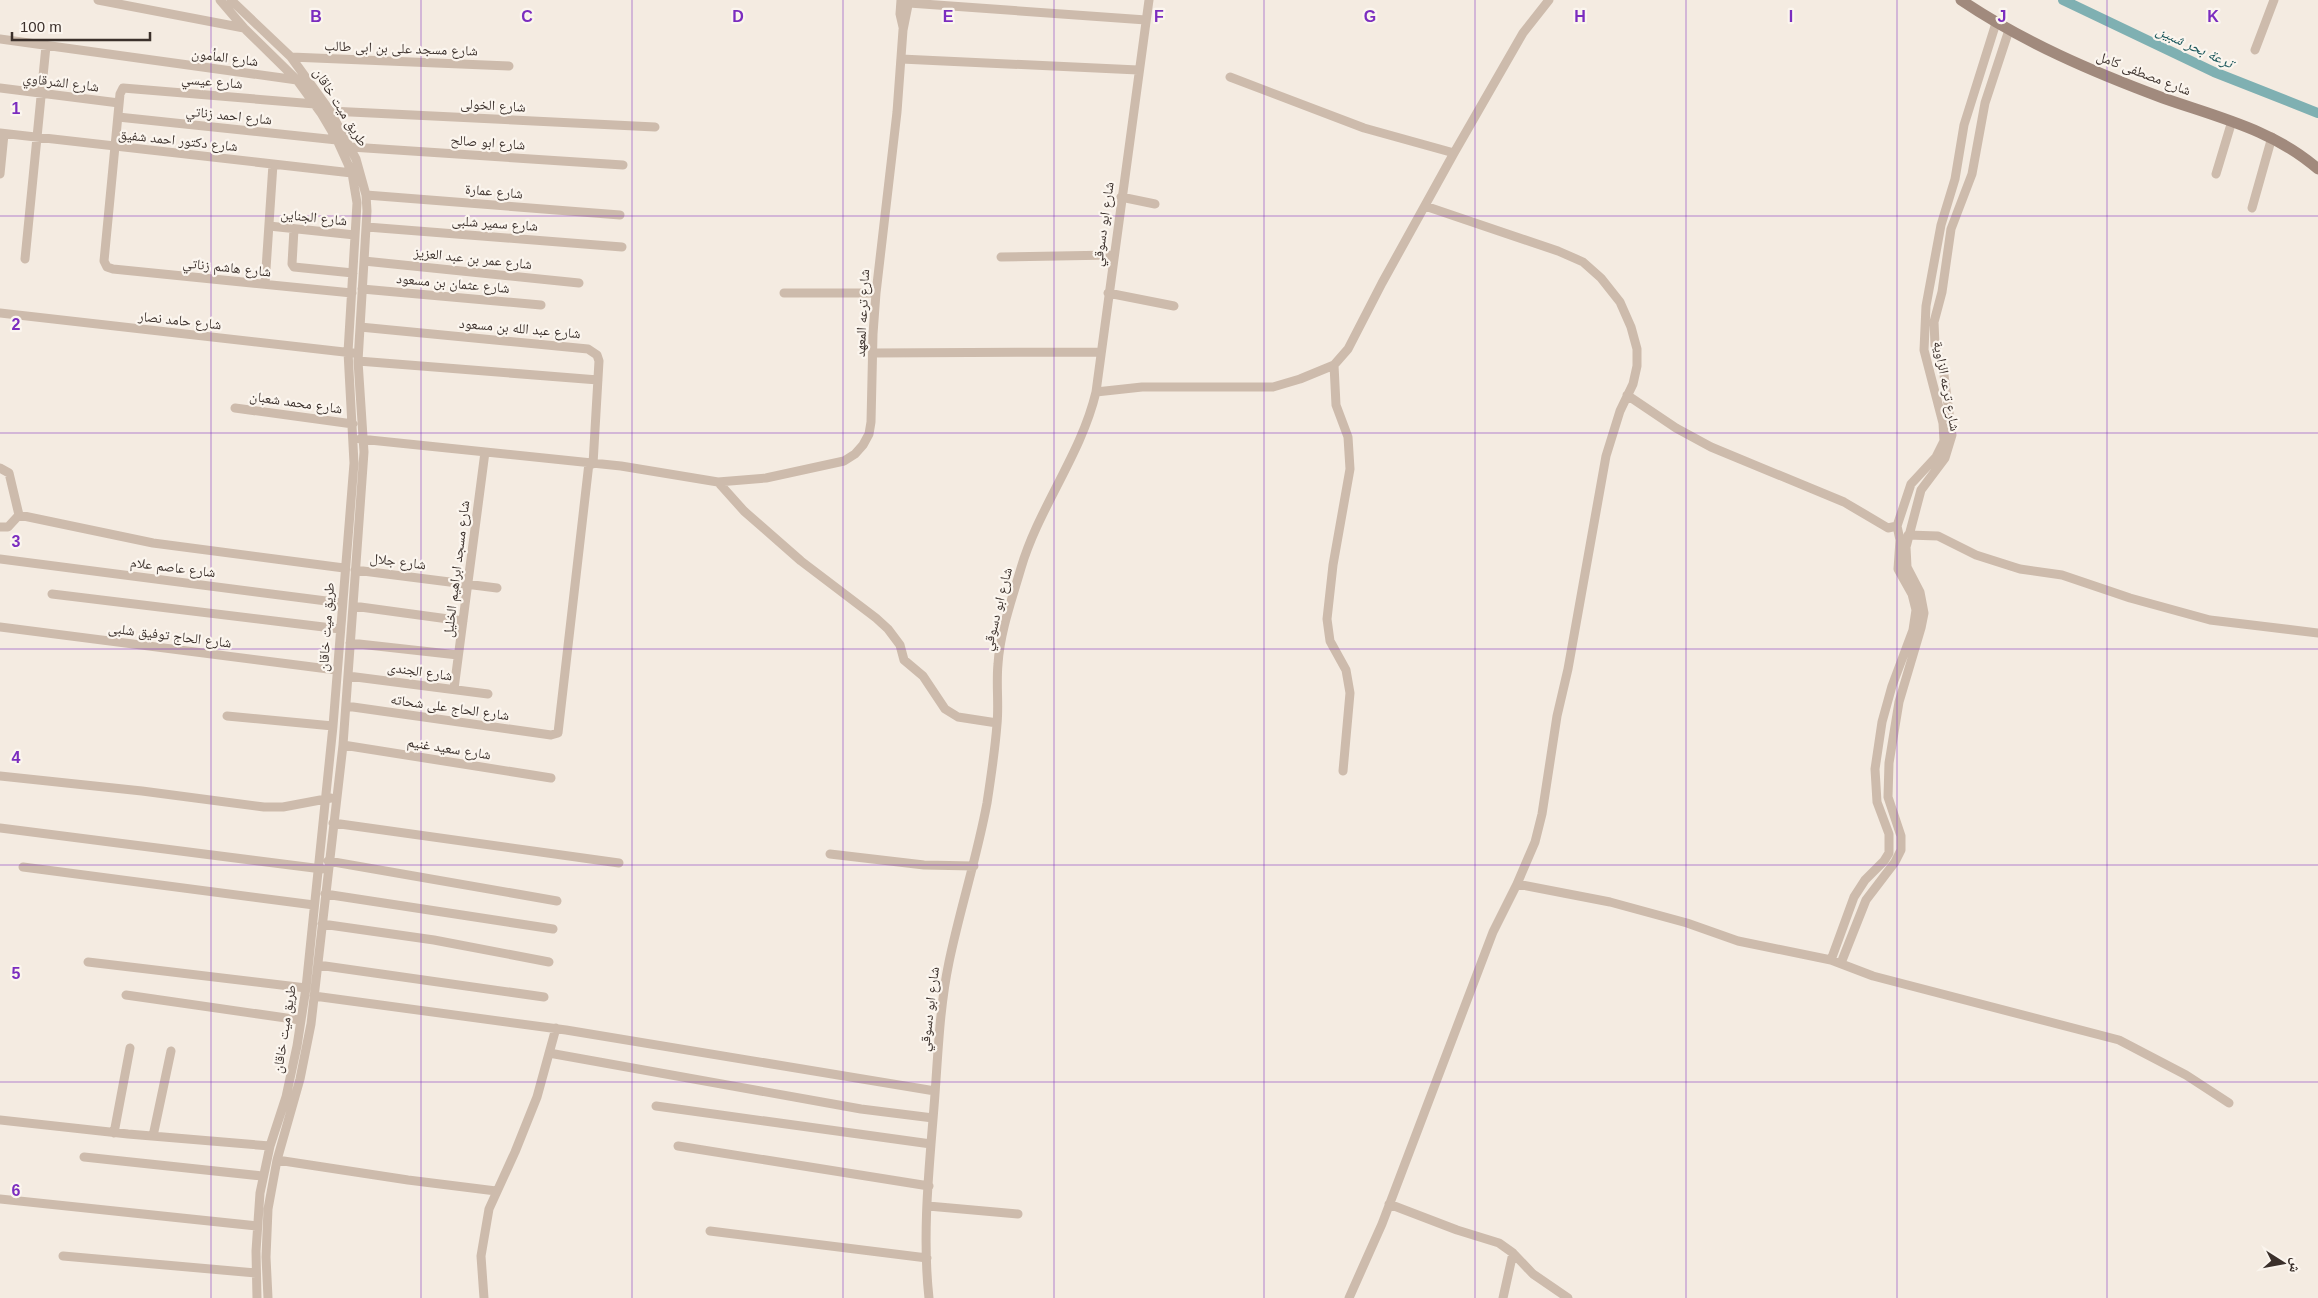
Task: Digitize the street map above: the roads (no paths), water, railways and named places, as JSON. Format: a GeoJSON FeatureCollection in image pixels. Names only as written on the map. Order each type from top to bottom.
{"type":"FeatureCollection","features":[{"type":"Feature","properties":{"kind":"main road","name":"شارع مصطفى كامل"},"geometry":{"type":"LineString","coordinates":[[1961,0],[1996,23],[2077,63],[2162,97],[2272,137],[2292,148],[2318,168]]}},
{"type":"Feature","properties":{"kind":"street"},"geometry":{"type":"LineString","coordinates":[[98,0],[244,28]]}},
{"type":"Feature","properties":{"kind":"street","name":"طريق ميت خاقان"},"geometry":{"type":"LineString","coordinates":[[220,0],[244,28],[297,80],[314,104],[337,140],[352,173],[356,193],[356,235],[348,352],[353,424],[359,439],[354,463],[344,568],[326,798],[325,894],[314,996],[300,1079],[277,1160],[266,1233],[268,1298]]}},
{"type":"Feature","properties":{"kind":"street","name":"طريق ميت خاقان"},"geometry":{"type":"LineString","coordinates":[[231,0],[291,57],[330,111],[351,147],[366,195],[366,227],[358,357],[359,439],[355,570],[343,745],[333,823],[314,905],[306,988],[290,1080],[262,1176],[257,1226],[257,1298]]}},
{"type":"Feature","properties":{"kind":"street","name":"شارع ابو دسوقي"},"geometry":{"type":"LineString","coordinates":[[929,1298],[927,1258],[931,1144],[944,988],[954,941],[974,866],[988,796],[997,723],[1000,644],[1022,566],[1038,523],[1083,433],[1096,392],[1138,70],[1149,0]]}},
{"type":"Feature","properties":{"kind":"street"},"geometry":{"type":"LineString","coordinates":[[1096,392],[1142,387],[1273,387],[1300,379],[1334,365],[1348,349],[1382,283],[1523,33],[1549,0]]}},
{"type":"Feature","properties":{"kind":"street"},"geometry":{"type":"LineString","coordinates":[[2255,50],[2274,0]]}},
{"type":"Feature","properties":{"kind":"street"},"geometry":{"type":"LineString","coordinates":[[906,1],[1146,20]]}},
{"type":"Feature","properties":{"kind":"street","name":"شارع ترعه المعهد"},"geometry":{"type":"LineString","coordinates":[[359,439],[651,470],[718,482],[766,478],[844,461],[855,454],[869,434],[871,422],[876,293],[897,112],[903,30],[900,14],[906,1]]}},
{"type":"Feature","properties":{"kind":"street","name":"شارع ترعه الزاوية"},"geometry":{"type":"LineString","coordinates":[[1831,960],[1854,897],[1865,880],[1884,861],[1889,853],[1891,842],[1877,802],[1875,769],[1887,704],[1913,630],[1916,610],[1912,594],[1898,569],[1900,540],[1897,526],[1911,484],[1936,457],[1944,441],[1944,423],[1924,350],[1926,306],[1941,226],[1955,180],[1964,125],[1996,23]]}},
{"type":"Feature","properties":{"kind":"street","name":"شارع ترعه الزاوية"},"geometry":{"type":"LineString","coordinates":[[1841,963],[1866,900],[1895,862],[1901,850],[1901,836],[1888,797],[1890,754],[1899,702],[1924,612],[1920,592],[1910,573],[1906,560],[1908,535],[1921,490],[1945,458],[1951,443],[1951,417],[1944,375],[1935,345],[1934,322],[1942,292],[1951,229],[1972,174],[1985,103],[2009,30]]}},
{"type":"Feature","properties":{"kind":"street","name":"شارع المأمون"},"geometry":{"type":"LineString","coordinates":[[0,39],[297,80]]}},
{"type":"Feature","properties":{"kind":"street"},"geometry":{"type":"LineString","coordinates":[[25,259],[46,46]]}},
{"type":"Feature","properties":{"kind":"street","name":"شارع مسجد على بن ابى طالب"},"geometry":{"type":"LineString","coordinates":[[291,57],[509,66]]}},
{"type":"Feature","properties":{"kind":"street"},"geometry":{"type":"LineString","coordinates":[[901,58],[1138,70]]}},
{"type":"Feature","properties":{"kind":"street"},"geometry":{"type":"LineString","coordinates":[[1230,77],[1364,128],[1454,154]]}},
{"type":"Feature","properties":{"kind":"street","name":"شارع عيسي"},"geometry":{"type":"LineString","coordinates":[[119,103],[121,90],[126,87],[314,104]]}},
{"type":"Feature","properties":{"kind":"street","name":"شارع الشرقاوي"},"geometry":{"type":"LineString","coordinates":[[0,88],[119,103]]}},
{"type":"Feature","properties":{"kind":"street"},"geometry":{"type":"LineString","coordinates":[[115,148],[119,103]]}},
{"type":"Feature","properties":{"kind":"street","name":"شارع الخولى"},"geometry":{"type":"LineString","coordinates":[[330,111],[655,127]]}},
{"type":"Feature","properties":{"kind":"street","name":"شارع احمد زناتي"},"geometry":{"type":"LineString","coordinates":[[118,118],[337,140]]}},
{"type":"Feature","properties":{"kind":"street"},"geometry":{"type":"LineString","coordinates":[[2216,174],[2232,121]]}},
{"type":"Feature","properties":{"kind":"street"},"geometry":{"type":"LineString","coordinates":[[0,174],[2,134]]}},
{"type":"Feature","properties":{"kind":"street","name":"شارع دكتور احمد شفيق"},"geometry":{"type":"LineString","coordinates":[[2,134],[352,173]]}},
{"type":"Feature","properties":{"kind":"street"},"geometry":{"type":"LineString","coordinates":[[2252,208],[2272,137]]}},
{"type":"Feature","properties":{"kind":"street","name":"شارع ابو صالح"},"geometry":{"type":"LineString","coordinates":[[351,147],[623,165]]}},
{"type":"Feature","properties":{"kind":"street","name":"شارع هاشم زناتي"},"geometry":{"type":"LineString","coordinates":[[115,148],[104,261],[107,267],[352,293]]}},
{"type":"Feature","properties":{"kind":"street"},"geometry":{"type":"LineString","coordinates":[[265,284],[273,164]]}},
{"type":"Feature","properties":{"kind":"street","name":"شارع عمارة"},"geometry":{"type":"LineString","coordinates":[[366,195],[620,215]]}},
{"type":"Feature","properties":{"kind":"street"},"geometry":{"type":"LineString","coordinates":[[1121,197],[1155,204]]}},
{"type":"Feature","properties":{"kind":"street"},"geometry":{"type":"LineString","coordinates":[[1349,1298],[1382,1224],[1493,932],[1534,842],[1542,814],[1557,716],[1568,669],[1606,456],[1611,435],[1633,384],[1637,366],[1637,349],[1631,327],[1620,302],[1601,278],[1583,262],[1558,251],[1425,206]]}},
{"type":"Feature","properties":{"kind":"street","name":"شارع الجناين"},"geometry":{"type":"LineString","coordinates":[[269,226],[356,235]]}},
{"type":"Feature","properties":{"kind":"street","name":"شارع سمير شلبى"},"geometry":{"type":"LineString","coordinates":[[366,227],[622,247]]}},
{"type":"Feature","properties":{"kind":"street"},"geometry":{"type":"LineString","coordinates":[[294,229],[292,264],[294,267],[353,273]]}},
{"type":"Feature","properties":{"kind":"street"},"geometry":{"type":"LineString","coordinates":[[1001,257],[1113,255]]}},
{"type":"Feature","properties":{"kind":"street","name":"شارع عمر بن عبد العزيز"},"geometry":{"type":"LineString","coordinates":[[364,261],[579,283]]}},
{"type":"Feature","properties":{"kind":"street","name":"شارع عثمان بن مسعود"},"geometry":{"type":"LineString","coordinates":[[362,289],[541,305]]}},
{"type":"Feature","properties":{"kind":"street"},"geometry":{"type":"LineString","coordinates":[[784,293],[876,293]]}},
{"type":"Feature","properties":{"kind":"street"},"geometry":{"type":"LineString","coordinates":[[1108,293],[1174,306]]}},
{"type":"Feature","properties":{"kind":"street","name":"شارع حامد نصار"},"geometry":{"type":"LineString","coordinates":[[0,313],[348,352],[358,357],[598,380]]}},
{"type":"Feature","properties":{"kind":"street","name":"شارع عبد الله بن مسعود"},"geometry":{"type":"LineString","coordinates":[[360,327],[588,349],[597,355],[599,361],[598,380],[591,463],[559,731],[555,735],[551,735]]}},
{"type":"Feature","properties":{"kind":"street"},"geometry":{"type":"LineString","coordinates":[[873,353],[1100,352]]}},
{"type":"Feature","properties":{"kind":"street"},"geometry":{"type":"LineString","coordinates":[[1334,365],[1336,405],[1348,436],[1350,450],[1350,470],[1330,583],[1328,619],[1330,641],[1346,670],[1349,682],[1344,771]]}},
{"type":"Feature","properties":{"kind":"street"},"geometry":{"type":"LineString","coordinates":[[1627,395],[1676,428],[1711,447],[1844,502],[1888,528],[1897,526]]}},
{"type":"Feature","properties":{"kind":"street","name":"شارع محمد شعبان"},"geometry":{"type":"LineString","coordinates":[[236,408],[353,424]]}},
{"type":"Feature","properties":{"kind":"street","name":"شارع مسجد ابراهيم الخليل"},"geometry":{"type":"LineString","coordinates":[[454,690],[484,452]]}},
{"type":"Feature","properties":{"kind":"street"},"geometry":{"type":"LineString","coordinates":[[0,468],[9,473],[19,515]]}},
{"type":"Feature","properties":{"kind":"street"},"geometry":{"type":"LineString","coordinates":[[718,482],[730,498],[802,562],[888,629],[900,645],[904,660],[923,676],[944,709],[958,717],[997,723]]}},
{"type":"Feature","properties":{"kind":"street"},"geometry":{"type":"LineString","coordinates":[[19,515],[153,543],[344,568]]}},
{"type":"Feature","properties":{"kind":"street"},"geometry":{"type":"LineString","coordinates":[[0,527],[8,527],[19,515]]}},
{"type":"Feature","properties":{"kind":"street"},"geometry":{"type":"LineString","coordinates":[[1908,535],[1938,536],[1976,555],[2020,570],[2062,575],[2130,598],[2210,620],[2318,634]]}},
{"type":"Feature","properties":{"kind":"street","name":"شارع عاصم علام"},"geometry":{"type":"LineString","coordinates":[[0,559],[342,603]]}},
{"type":"Feature","properties":{"kind":"street","name":"شارع جلال"},"geometry":{"type":"LineString","coordinates":[[355,570],[497,588]]}},
{"type":"Feature","properties":{"kind":"street"},"geometry":{"type":"LineString","coordinates":[[52,594],[340,629]]}},
{"type":"Feature","properties":{"kind":"street"},"geometry":{"type":"LineString","coordinates":[[353,606],[463,620]]}},
{"type":"Feature","properties":{"kind":"street","name":"شارع الحاج توفيق شلبى"},"geometry":{"type":"LineString","coordinates":[[0,627],[336,670]]}},
{"type":"Feature","properties":{"kind":"street"},"geometry":{"type":"LineString","coordinates":[[350,643],[458,656]]}},
{"type":"Feature","properties":{"kind":"street","name":"شارع الجندى"},"geometry":{"type":"LineString","coordinates":[[348,676],[488,694]]}},
{"type":"Feature","properties":{"kind":"street","name":"شارع الحاج على شحاته"},"geometry":{"type":"LineString","coordinates":[[346,706],[551,735]]}},
{"type":"Feature","properties":{"kind":"street"},"geometry":{"type":"LineString","coordinates":[[227,716],[333,726]]}},
{"type":"Feature","properties":{"kind":"street","name":"شارع سعيد غنيم"},"geometry":{"type":"LineString","coordinates":[[343,745],[551,778]]}},
{"type":"Feature","properties":{"kind":"street"},"geometry":{"type":"LineString","coordinates":[[0,776],[142,791],[264,807],[283,807],[326,798],[336,798]]}},
{"type":"Feature","properties":{"kind":"street"},"geometry":{"type":"LineString","coordinates":[[333,823],[619,863]]}},
{"type":"Feature","properties":{"kind":"street"},"geometry":{"type":"LineString","coordinates":[[0,828],[324,866],[557,901]]}},
{"type":"Feature","properties":{"kind":"street"},"geometry":{"type":"LineString","coordinates":[[830,854],[924,865],[974,866]]}},
{"type":"Feature","properties":{"kind":"street"},"geometry":{"type":"LineString","coordinates":[[22,867],[314,905]]}},
{"type":"Feature","properties":{"kind":"street"},"geometry":{"type":"LineString","coordinates":[[1516,884],[1610,902],[1687,923],[1738,941],[1831,960],[1873,976],[2119,1040],[2186,1075],[2229,1103]]}},
{"type":"Feature","properties":{"kind":"street"},"geometry":{"type":"LineString","coordinates":[[325,894],[553,929]]}},
{"type":"Feature","properties":{"kind":"street"},"geometry":{"type":"LineString","coordinates":[[322,924],[434,940],[548,962]]}},
{"type":"Feature","properties":{"kind":"street"},"geometry":{"type":"LineString","coordinates":[[88,962],[306,988]]}},
{"type":"Feature","properties":{"kind":"street"},"geometry":{"type":"LineString","coordinates":[[318,965],[544,997]]}},
{"type":"Feature","properties":{"kind":"street"},"geometry":{"type":"LineString","coordinates":[[126,996],[300,1020]]}},
{"type":"Feature","properties":{"kind":"street"},"geometry":{"type":"LineString","coordinates":[[314,996],[556,1028],[935,1091]]}},
{"type":"Feature","properties":{"kind":"street"},"geometry":{"type":"LineString","coordinates":[[484,1298],[481,1268],[482,1244],[489,1208],[538,1097],[556,1028]]}},
{"type":"Feature","properties":{"kind":"street"},"geometry":{"type":"LineString","coordinates":[[114,1133],[130,1048]]}},
{"type":"Feature","properties":{"kind":"street"},"geometry":{"type":"LineString","coordinates":[[153,1136],[171,1051]]}},
{"type":"Feature","properties":{"kind":"street"},"geometry":{"type":"LineString","coordinates":[[549,1053],[820,1102],[933,1118]]}},
{"type":"Feature","properties":{"kind":"street"},"geometry":{"type":"LineString","coordinates":[[656,1106],[931,1144]]}},
{"type":"Feature","properties":{"kind":"street"},"geometry":{"type":"LineString","coordinates":[[0,1120],[114,1133],[270,1146]]}},
{"type":"Feature","properties":{"kind":"street"},"geometry":{"type":"LineString","coordinates":[[678,1146],[929,1186]]}},
{"type":"Feature","properties":{"kind":"street"},"geometry":{"type":"LineString","coordinates":[[84,1157],[262,1176]]}},
{"type":"Feature","properties":{"kind":"street"},"geometry":{"type":"LineString","coordinates":[[277,1160],[408,1180],[496,1190]]}},
{"type":"Feature","properties":{"kind":"street"},"geometry":{"type":"LineString","coordinates":[[0,1200],[257,1226]]}},
{"type":"Feature","properties":{"kind":"street"},"geometry":{"type":"LineString","coordinates":[[1389,1204],[1499,1243],[1513,1253],[1533,1274],[1568,1298]]}},
{"type":"Feature","properties":{"kind":"street"},"geometry":{"type":"LineString","coordinates":[[928,1206],[1018,1214]]}},
{"type":"Feature","properties":{"kind":"street"},"geometry":{"type":"LineString","coordinates":[[710,1231],[927,1258]]}},
{"type":"Feature","properties":{"kind":"street"},"geometry":{"type":"LineString","coordinates":[[1503,1298],[1513,1253]]}},
{"type":"Feature","properties":{"kind":"street"},"geometry":{"type":"LineString","coordinates":[[63,1256],[256,1273]]}},
{"type":"Feature","properties":{"kind":"waterway","name":"ترعة بحر شبين"},"geometry":{"type":"LineString","coordinates":[[2063,0],[2214,72],[2318,113]]}}]}
